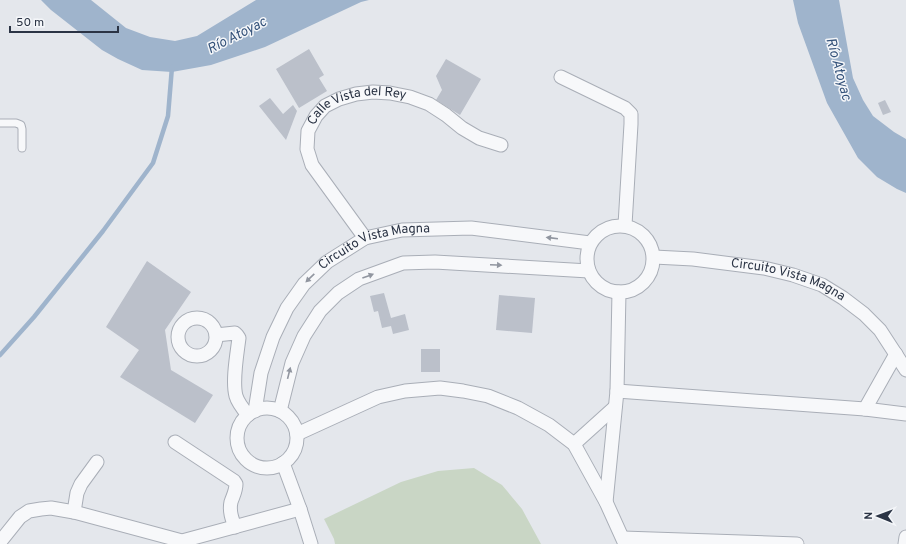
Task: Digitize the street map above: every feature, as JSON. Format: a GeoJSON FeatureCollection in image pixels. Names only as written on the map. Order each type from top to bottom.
{"type":"FeatureCollection","features":[{"type":"Feature","properties":{"kind":"street"},"geometry":{"type":"LineString","coordinates":[[561,76],[625,108],[631,114],[632,124],[625,225]]}},
{"type":"Feature","properties":{"kind":"street","name":"Calle Vista del Rey"},"geometry":{"type":"LineString","coordinates":[[365,238],[312,165],[307,149],[308,131],[316,116],[326,106],[339,99],[356,94],[373,92],[390,93],[410,97],[429,104],[462,128],[479,138],[502,145]]}},
{"type":"Feature","properties":{"kind":"street"},"geometry":{"type":"LineString","coordinates":[[615,225],[625,225],[636,229],[645,236],[651,246],[654,257],[652,268],[647,278],[639,286],[630,291],[618,292],[600,286],[593,279],[587,261],[587,252],[590,243],[596,234],[615,225]]}},
{"type":"Feature","properties":{"kind":"street","name":"Circuito Vista Magna"},"geometry":{"type":"LineString","coordinates":[[251,413],[261,373],[273,337],[287,308],[304,284],[327,262],[365,238],[402,230],[471,228],[590,243]]}},
{"type":"Feature","properties":{"kind":"street","name":"Circuito Vista Magna"},"geometry":{"type":"LineString","coordinates":[[654,257],[693,259],[764,268],[793,275],[822,286],[843,298],[864,314],[880,330],[906,370]]}},
{"type":"Feature","properties":{"kind":"street","name":"Circuito Vista Magna"},"geometry":{"type":"LineString","coordinates":[[280,411],[292,363],[304,336],[320,311],[338,293],[359,279],[403,263],[435,262],[589,270]]}},
{"type":"Feature","properties":{"kind":"street"},"geometry":{"type":"LineString","coordinates":[[606,502],[617,391],[618,292]]}},
{"type":"Feature","properties":{"kind":"street"},"geometry":{"type":"LineString","coordinates":[[216,335],[235,333],[239,338],[234,386],[236,396],[240,404],[251,413]]}},
{"type":"Feature","properties":{"kind":"street"},"geometry":{"type":"LineString","coordinates":[[865,409],[896,354]]}},
{"type":"Feature","properties":{"kind":"street"},"geometry":{"type":"LineString","coordinates":[[297,434],[378,397],[405,391],[440,388],[463,390],[488,396],[518,408],[549,425],[574,444],[606,502],[624,541],[797,544]]}},
{"type":"Feature","properties":{"kind":"street"},"geometry":{"type":"LineString","coordinates":[[617,391],[865,409],[906,414]]}},
{"type":"Feature","properties":{"kind":"street"},"geometry":{"type":"LineString","coordinates":[[263,408],[272,408],[280,411],[288,416],[294,424],[297,434],[297,442],[294,450],[290,458],[274,467],[264,468],[254,465],[246,459],[240,451],[238,431],[242,422],[251,413],[263,408]]}},
{"type":"Feature","properties":{"kind":"street"},"geometry":{"type":"LineString","coordinates":[[574,444],[615,408]]}},
{"type":"Feature","properties":{"kind":"street"},"geometry":{"type":"LineString","coordinates":[[175,442],[234,480],[236,489],[230,511],[234,527]]}},
{"type":"Feature","properties":{"kind":"street"},"geometry":{"type":"LineString","coordinates":[[74,512],[77,493],[81,484],[97,462]]}},
{"type":"Feature","properties":{"kind":"street"},"geometry":{"type":"LineString","coordinates":[[283,463],[311,544]]}},
{"type":"Feature","properties":{"kind":"street"},"geometry":{"type":"LineString","coordinates":[[0,542],[20,517],[29,512],[42,508],[74,512],[180,542],[300,509]]}},
{"type":"Feature","properties":{"kind":"street"},"geometry":{"type":"LineString","coordinates":[[905,544],[906,537]]}},
{"type":"Feature","properties":{"kind":"lane"},"geometry":{"type":"LineString","coordinates":[[0,123],[16,123],[21,126],[22,148]]}},
{"type":"Feature","properties":{"kind":"green space"},"geometry":{"type":"Polygon","coordinates":[[[474,468],[502,485],[522,509],[541,544],[335,544],[324,519],[401,482],[438,471],[474,468]]]}},
{"type":"Feature","properties":{"kind":"water","name":"Río Atoyac"},"geometry":{"type":"Polygon","coordinates":[[[41,0],[91,0],[126,28],[150,37],[175,41],[197,36],[256,0],[369,0],[361,2],[265,47],[211,65],[172,72],[142,70],[118,59],[102,50],[51,10],[41,0]]]}},
{"type":"Feature","properties":{"kind":"water","name":"Río Atoyac"},"geometry":{"type":"Polygon","coordinates":[[[793,0],[839,0],[853,78],[863,100],[873,116],[906,139],[906,193],[877,177],[858,158],[827,103],[798,23],[793,0]]]}},
{"type":"Feature","properties":{"kind":"building"},"geometry":{"type":"Polygon","coordinates":[[[309,49],[324,75],[319,78],[327,91],[299,108],[276,69],[309,49]]]}},
{"type":"Feature","properties":{"kind":"building"},"geometry":{"type":"Polygon","coordinates":[[[446,59],[481,79],[460,115],[436,100],[442,90],[436,76],[446,59]]]}},
{"type":"Feature","properties":{"kind":"building"},"geometry":{"type":"Polygon","coordinates":[[[270,98],[283,114],[293,105],[297,111],[286,140],[259,106],[270,98]]]}},
{"type":"Feature","properties":{"kind":"building"},"geometry":{"type":"Polygon","coordinates":[[[885,100],[891,112],[883,115],[878,103],[885,100]]]}},
{"type":"Feature","properties":{"kind":"building"},"geometry":{"type":"Polygon","coordinates":[[[147,261],[191,292],[165,330],[171,370],[213,395],[195,423],[120,377],[139,350],[106,327],[147,261]]]}},
{"type":"Feature","properties":{"kind":"building"},"geometry":{"type":"Polygon","coordinates":[[[384,293],[391,318],[405,314],[409,330],[393,334],[391,326],[382,328],[378,311],[374,312],[370,296],[384,293]]]}},
{"type":"Feature","properties":{"kind":"building"},"geometry":{"type":"Polygon","coordinates":[[[499,295],[535,298],[532,333],[496,330],[499,295]]]}},
{"type":"Feature","properties":{"kind":"building"},"geometry":{"type":"Polygon","coordinates":[[[421,349],[440,349],[440,372],[421,372],[421,349]]]}},
{"type":"Feature","properties":{"kind":"waterway"},"geometry":{"type":"LineString","coordinates":[[0,355],[34,317],[103,231],[153,163],[168,116],[172,67]]}}]}
